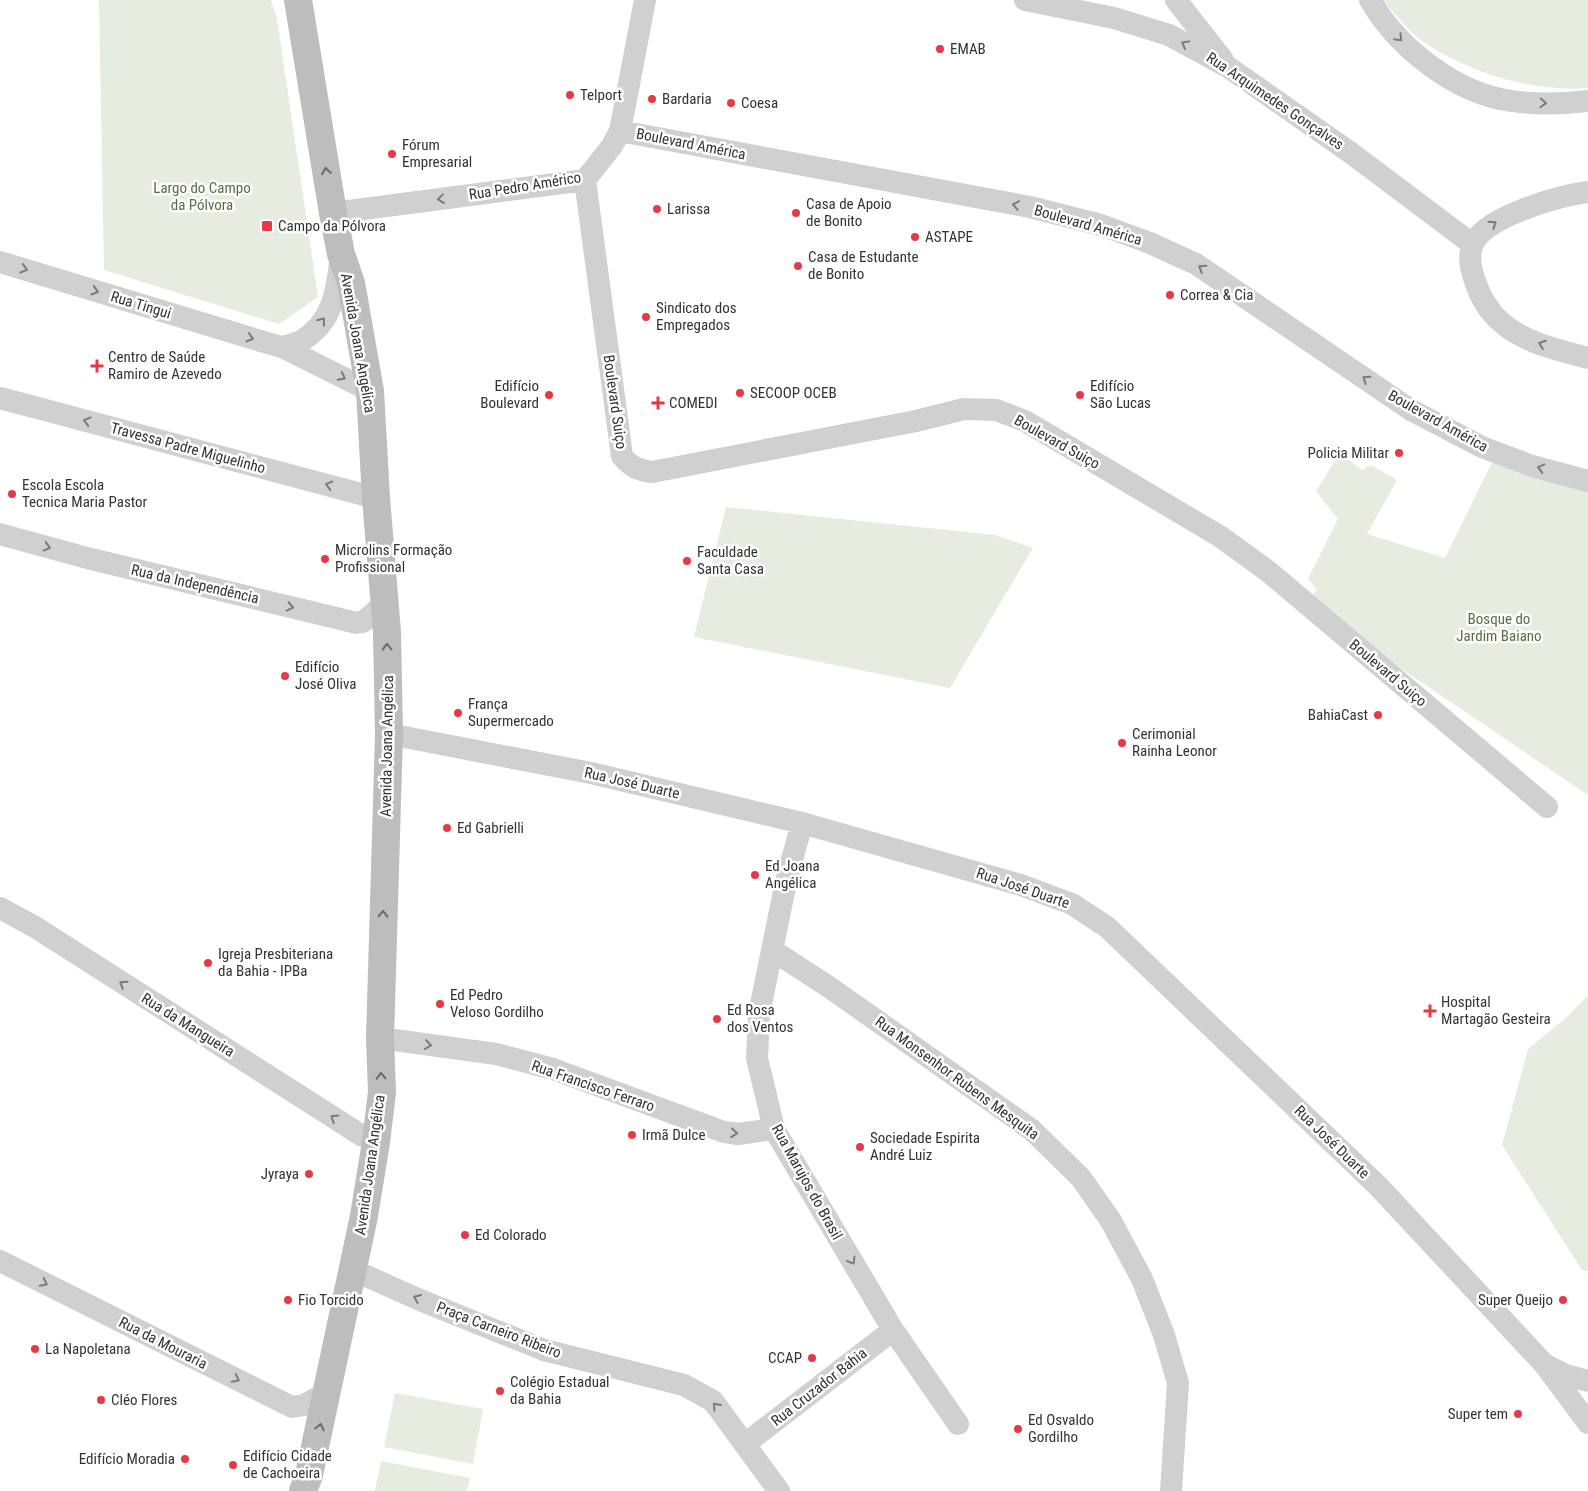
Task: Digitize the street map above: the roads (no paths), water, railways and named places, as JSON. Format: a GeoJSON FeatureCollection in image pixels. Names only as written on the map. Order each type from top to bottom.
{"type":"FeatureCollection","features":[{"type":"Feature","properties":{"kind":"main road","name":"Avenida Joana Angélica"},"geometry":{"type":"LineString","coordinates":[[298,0],[333,213],[341,254],[351,284],[370,391],[376,498],[387,632],[389,734],[380,1038],[382,1092],[376,1142],[354,1270],[309,1475],[303,1491]]}},
{"type":"Feature","properties":{"kind":"street","name":"Rua Pedro Américo"},"geometry":{"type":"LineString","coordinates":[[333,213],[585,180],[612,146],[620,130],[645,0]]}},
{"type":"Feature","properties":{"kind":"street","name":"Rua Arquimedes Gonçalves"},"geometry":{"type":"LineString","coordinates":[[1025,0],[1114,18],[1169,34],[1228,67],[1351,153],[1472,244]]}},
{"type":"Feature","properties":{"kind":"street"},"geometry":{"type":"LineString","coordinates":[[1176,0],[1228,67]]}},
{"type":"Feature","properties":{"kind":"street"},"geometry":{"type":"LineString","coordinates":[[1370,0],[1381,19],[1409,48],[1440,72],[1477,93],[1511,101],[1560,104],[1588,101]]}},
{"type":"Feature","properties":{"kind":"street","name":"Boulevard América"},"geometry":{"type":"LineString","coordinates":[[620,130],[1030,207],[1101,225],[1142,240],[1196,264],[1411,410],[1441,426],[1482,447],[1532,466],[1588,481]]}},
{"type":"Feature","properties":{"kind":"street","name":"Boulevard Suiço"},"geometry":{"type":"LineString","coordinates":[[585,180],[622,456],[628,464],[637,470],[652,472],[916,421],[964,409],[996,410],[1034,426],[1221,537],[1261,566],[1547,807]]}},
{"type":"Feature","properties":{"kind":"street"},"geometry":{"type":"LineString","coordinates":[[1588,192],[1574,194],[1534,206],[1499,220],[1481,232],[1472,244],[1470,266],[1484,302],[1501,322],[1520,335],[1544,345],[1588,358]]}},
{"type":"Feature","properties":{"kind":"street"},"geometry":{"type":"LineString","coordinates":[[282,347],[301,342],[325,320],[337,288],[341,254]]}},
{"type":"Feature","properties":{"kind":"street","name":"Rua Tingui"},"geometry":{"type":"LineString","coordinates":[[0,262],[282,347],[370,391]]}},
{"type":"Feature","properties":{"kind":"street","name":"Travessa Padre Miguelinho"},"geometry":{"type":"LineString","coordinates":[[0,398],[376,498]]}},
{"type":"Feature","properties":{"kind":"street","name":"Rua da Independência"},"geometry":{"type":"LineString","coordinates":[[0,534],[87,558],[357,623],[364,622],[384,604]]}},
{"type":"Feature","properties":{"kind":"street","name":"Rua José Duarte"},"geometry":{"type":"LineString","coordinates":[[389,734],[591,773],[802,823],[1021,885],[1072,904],[1107,927],[1378,1186],[1545,1364]]}},
{"type":"Feature","properties":{"kind":"street","name":"Rua Marujos do Brasil"},"geometry":{"type":"LineString","coordinates":[[802,823],[786,882],[759,1014],[757,1058],[774,1129],[893,1330],[958,1424]]}},
{"type":"Feature","properties":{"kind":"street","name":"Rua da Mangueira"},"geometry":{"type":"LineString","coordinates":[[0,908],[35,927],[345,1125],[376,1142]]}},
{"type":"Feature","properties":{"kind":"street","name":"Rua Monsenhor Rubens Mesquita"},"geometry":{"type":"LineString","coordinates":[[772,950],[829,986],[1032,1130],[1081,1178],[1111,1221],[1142,1279],[1164,1335],[1178,1383],[1171,1491]]}},
{"type":"Feature","properties":{"kind":"street","name":"Rua Francisco Ferraro"},"geometry":{"type":"LineString","coordinates":[[380,1038],[496,1054],[553,1069],[724,1132],[738,1134],[774,1129]]}},
{"type":"Feature","properties":{"kind":"street","name":"Rua da Mouraria"},"geometry":{"type":"LineString","coordinates":[[0,1261],[292,1408],[304,1405],[328,1392]]}},
{"type":"Feature","properties":{"kind":"street","name":"Praça Carneiro Ribeiro"},"geometry":{"type":"LineString","coordinates":[[354,1270],[420,1300],[544,1350],[684,1385],[713,1401],[779,1491]]}},
{"type":"Feature","properties":{"kind":"street","name":"Rua Cruzador Bahia"},"geometry":{"type":"LineString","coordinates":[[746,1444],[893,1330]]}},
{"type":"Feature","properties":{"kind":"street"},"geometry":{"type":"LineString","coordinates":[[1545,1364],[1566,1375],[1588,1381]]}},
{"type":"Feature","properties":{"kind":"street"},"geometry":{"type":"LineString","coordinates":[[1545,1364],[1588,1423]]}},
{"type":"Feature","properties":{"kind":"place","name":"EMAB"},"geometry":{"type":"Point","coordinates":[940,49]}},
{"type":"Feature","properties":{"kind":"place","name":"Telport"},"geometry":{"type":"Point","coordinates":[570,95]}},
{"type":"Feature","properties":{"kind":"place","name":"Bardaria"},"geometry":{"type":"Point","coordinates":[652,99]}},
{"type":"Feature","properties":{"kind":"place","name":"Coesa"},"geometry":{"type":"Point","coordinates":[731,103]}},
{"type":"Feature","properties":{"kind":"place","name":"Fórum Empresarial"},"geometry":{"type":"Point","coordinates":[392,154]}},
{"type":"Feature","properties":{"kind":"place","name":"Larissa"},"geometry":{"type":"Point","coordinates":[657,209]}},
{"type":"Feature","properties":{"kind":"place","name":"Casa de Apoio de Bonito"},"geometry":{"type":"Point","coordinates":[796,213]}},
{"type":"Feature","properties":{"kind":"place","name":"Campo da Pólvora"},"geometry":{"type":"Point","coordinates":[267,226]}},
{"type":"Feature","properties":{"kind":"place","name":"ASTAPE"},"geometry":{"type":"Point","coordinates":[915,237]}},
{"type":"Feature","properties":{"kind":"place","name":"Casa de Estudante de Bonito"},"geometry":{"type":"Point","coordinates":[798,266]}},
{"type":"Feature","properties":{"kind":"place","name":"Correa & Cia"},"geometry":{"type":"Point","coordinates":[1170,295]}},
{"type":"Feature","properties":{"kind":"place","name":"Sindicato dos Empregados"},"geometry":{"type":"Point","coordinates":[646,317]}},
{"type":"Feature","properties":{"kind":"place","name":"Centro de Saúde Ramiro de Azevedo"},"geometry":{"type":"Point","coordinates":[97,366]}},
{"type":"Feature","properties":{"kind":"place","name":"SECOOP OCEB"},"geometry":{"type":"Point","coordinates":[740,393]}},
{"type":"Feature","properties":{"kind":"place","name":"Edifício Boulevard"},"geometry":{"type":"Point","coordinates":[549,395]}},
{"type":"Feature","properties":{"kind":"place","name":"Edifício São Lucas"},"geometry":{"type":"Point","coordinates":[1080,395]}},
{"type":"Feature","properties":{"kind":"place","name":"COMEDI"},"geometry":{"type":"Point","coordinates":[658,403]}},
{"type":"Feature","properties":{"kind":"place","name":"Policia Militar"},"geometry":{"type":"Point","coordinates":[1399,453]}},
{"type":"Feature","properties":{"kind":"place","name":"Escola Escola Tecnica Maria Pastor"},"geometry":{"type":"Point","coordinates":[12,494]}},
{"type":"Feature","properties":{"kind":"place","name":"Microlins Formação Profissional"},"geometry":{"type":"Point","coordinates":[325,559]}},
{"type":"Feature","properties":{"kind":"place","name":"Faculdade Santa Casa"},"geometry":{"type":"Point","coordinates":[687,561]}},
{"type":"Feature","properties":{"kind":"place","name":"Edifício José Oliva"},"geometry":{"type":"Point","coordinates":[285,676]}},
{"type":"Feature","properties":{"kind":"place","name":"França Supermercado"},"geometry":{"type":"Point","coordinates":[458,713]}},
{"type":"Feature","properties":{"kind":"place","name":"BahiaCast"},"geometry":{"type":"Point","coordinates":[1378,715]}},
{"type":"Feature","properties":{"kind":"place","name":"Cerimonial Rainha Leonor"},"geometry":{"type":"Point","coordinates":[1122,743]}},
{"type":"Feature","properties":{"kind":"place","name":"Ed Gabrielli"},"geometry":{"type":"Point","coordinates":[447,828]}},
{"type":"Feature","properties":{"kind":"place","name":"Ed Joana Angélica"},"geometry":{"type":"Point","coordinates":[755,875]}},
{"type":"Feature","properties":{"kind":"place","name":"Igreja Presbiteriana da Bahia - IPBa"},"geometry":{"type":"Point","coordinates":[208,963]}},
{"type":"Feature","properties":{"kind":"place","name":"Ed Pedro Veloso Gordilho"},"geometry":{"type":"Point","coordinates":[440,1004]}},
{"type":"Feature","properties":{"kind":"place","name":"Hospital Martagão Gesteira"},"geometry":{"type":"Point","coordinates":[1430,1011]}},
{"type":"Feature","properties":{"kind":"place","name":"Ed Rosa dos Ventos"},"geometry":{"type":"Point","coordinates":[717,1019]}},
{"type":"Feature","properties":{"kind":"place","name":"Irmã Dulce"},"geometry":{"type":"Point","coordinates":[632,1135]}},
{"type":"Feature","properties":{"kind":"place","name":"Sociedade Espirita André Luiz"},"geometry":{"type":"Point","coordinates":[860,1147]}},
{"type":"Feature","properties":{"kind":"place","name":"Jyraya"},"geometry":{"type":"Point","coordinates":[309,1174]}},
{"type":"Feature","properties":{"kind":"place","name":"Ed Colorado"},"geometry":{"type":"Point","coordinates":[465,1235]}},
{"type":"Feature","properties":{"kind":"place","name":"Fio Torcido"},"geometry":{"type":"Point","coordinates":[288,1300]}},
{"type":"Feature","properties":{"kind":"place","name":"Super Queijo"},"geometry":{"type":"Point","coordinates":[1563,1300]}},
{"type":"Feature","properties":{"kind":"place","name":"La Napoletana"},"geometry":{"type":"Point","coordinates":[35,1349]}},
{"type":"Feature","properties":{"kind":"place","name":"CCAP"},"geometry":{"type":"Point","coordinates":[812,1358]}},
{"type":"Feature","properties":{"kind":"place","name":"Colégio Estadual da Bahia"},"geometry":{"type":"Point","coordinates":[500,1391]}},
{"type":"Feature","properties":{"kind":"place","name":"Cléo Flores"},"geometry":{"type":"Point","coordinates":[101,1400]}},
{"type":"Feature","properties":{"kind":"place","name":"Super tem"},"geometry":{"type":"Point","coordinates":[1518,1414]}},
{"type":"Feature","properties":{"kind":"place","name":"Ed Osvaldo Gordilho"},"geometry":{"type":"Point","coordinates":[1018,1429]}},
{"type":"Feature","properties":{"kind":"place","name":"Edifício Moradia"},"geometry":{"type":"Point","coordinates":[185,1459]}},
{"type":"Feature","properties":{"kind":"place","name":"Edifício Cidade de Cachoeira"},"geometry":{"type":"Point","coordinates":[233,1465]}},
{"type":"Feature","properties":{"kind":"park label","name":"Largo do Campo da Pólvora"},"geometry":{"type":"Point","coordinates":[202,196]}},
{"type":"Feature","properties":{"kind":"park label","name":"Bosque do Jardim Baiano"},"geometry":{"type":"Point","coordinates":[1499,628]}}]}
